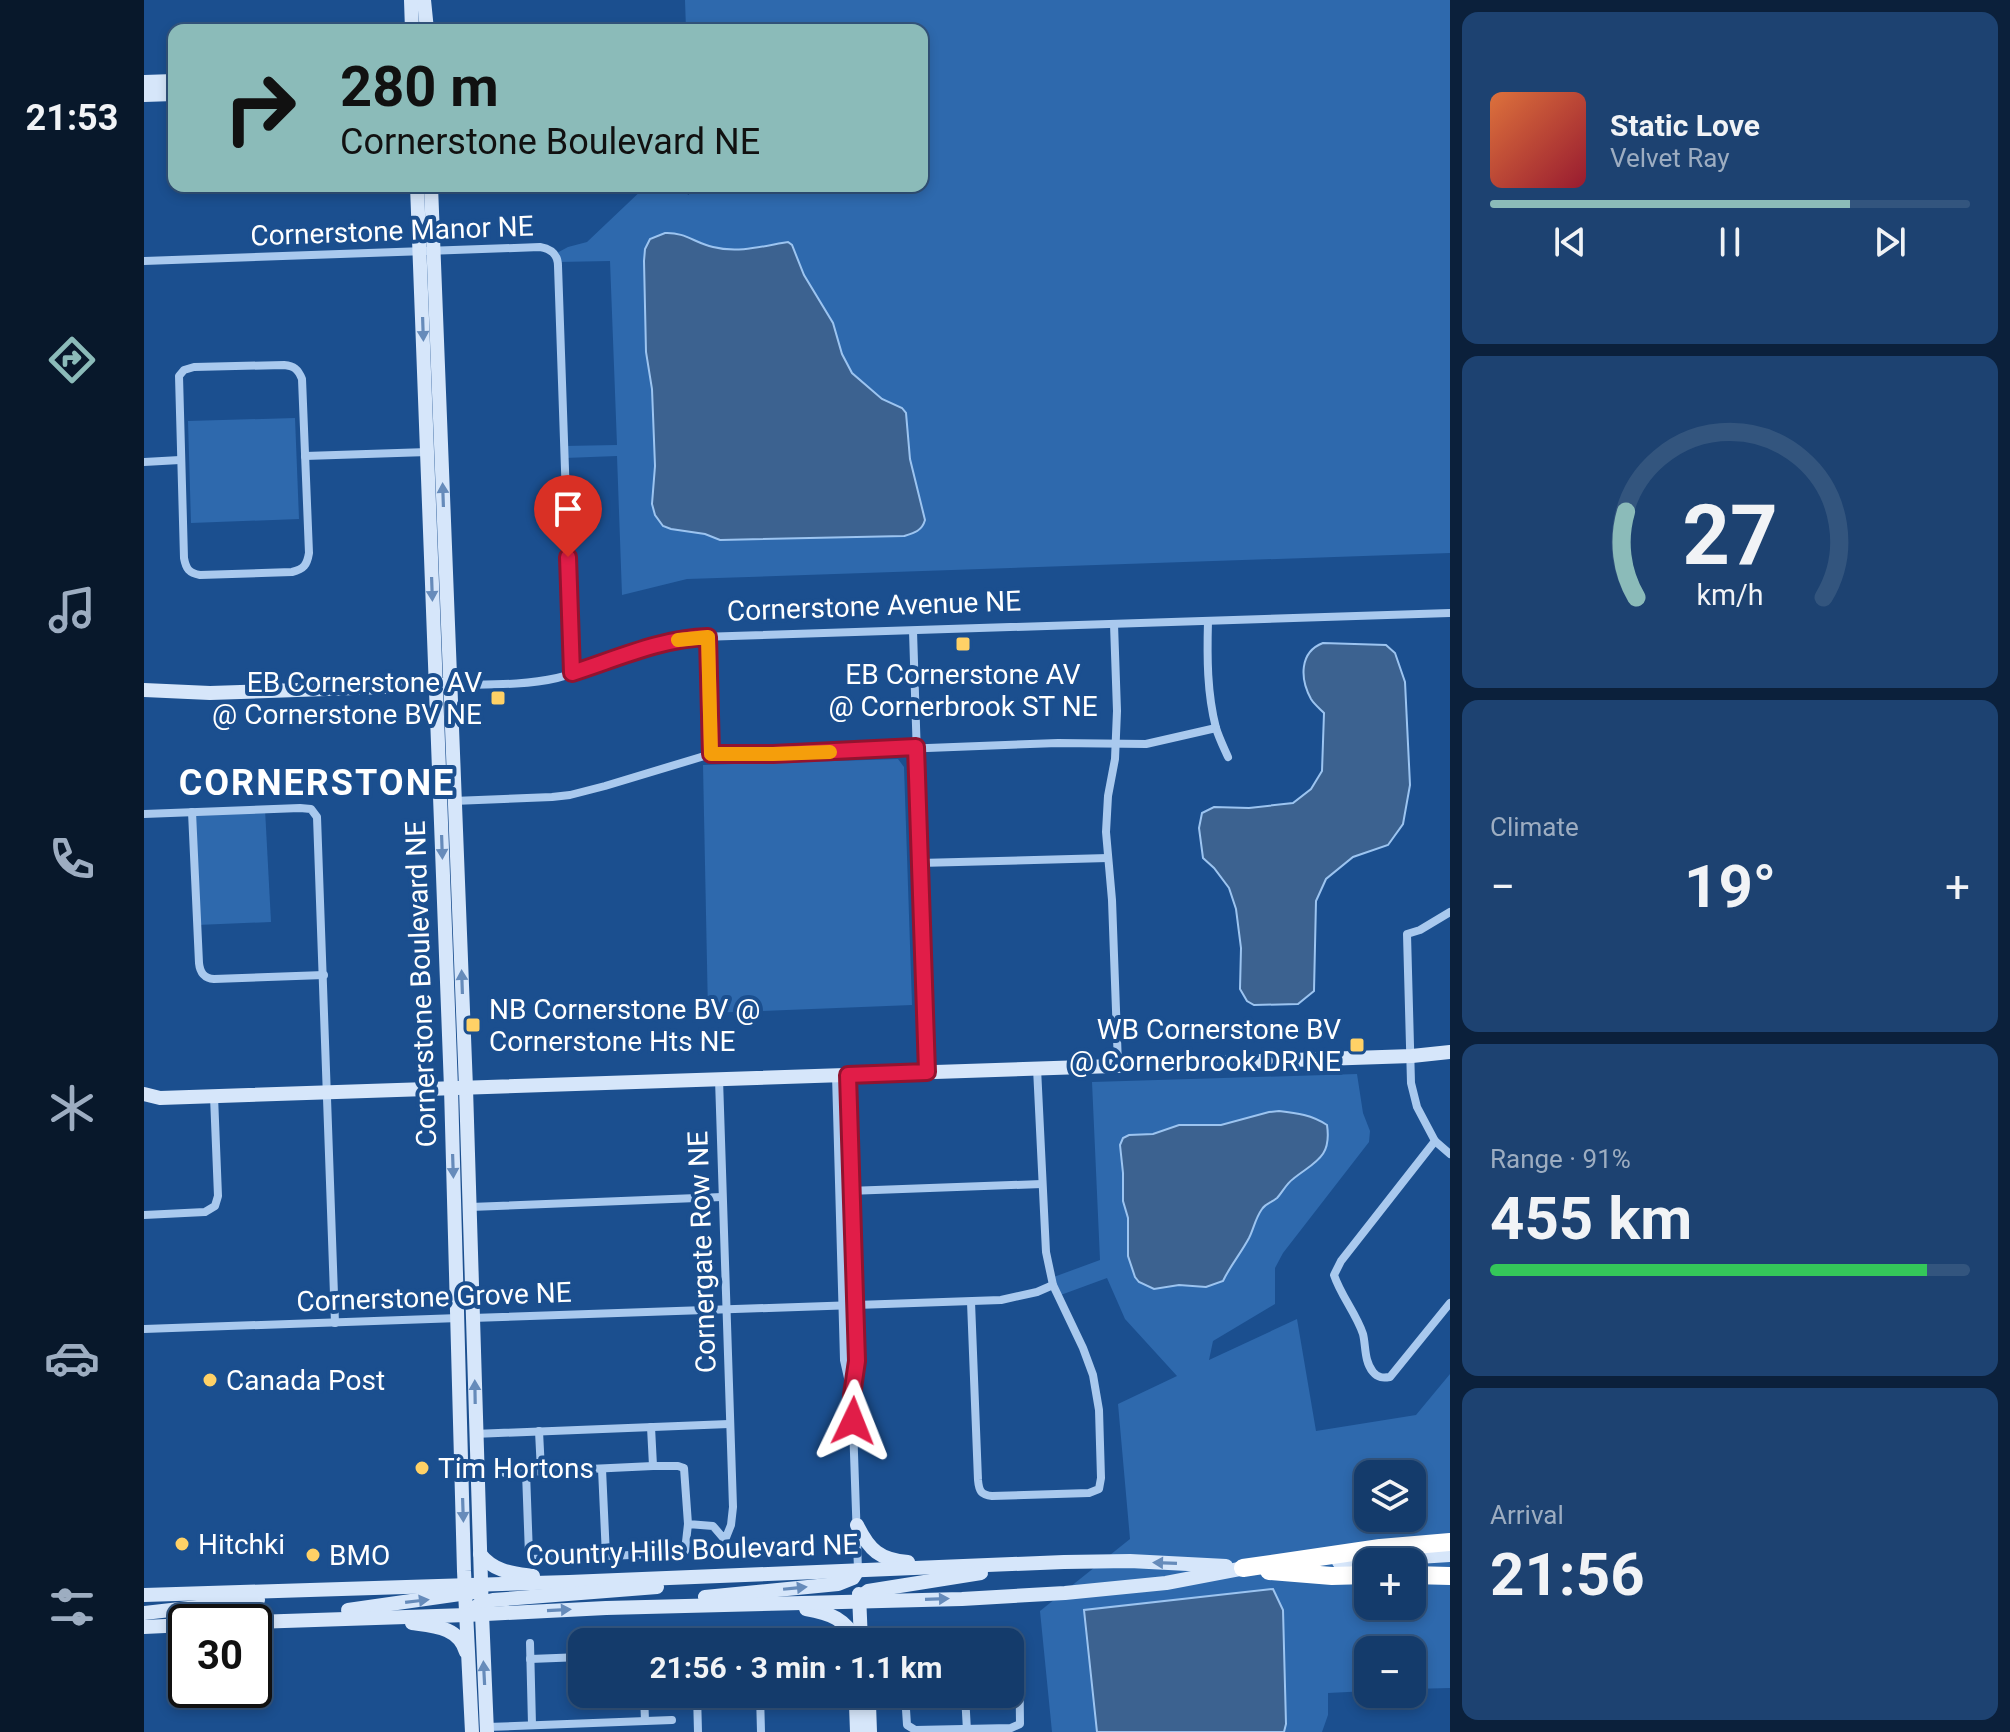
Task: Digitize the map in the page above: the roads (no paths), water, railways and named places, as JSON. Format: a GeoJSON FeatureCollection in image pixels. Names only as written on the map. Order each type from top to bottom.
{"type":"FeatureCollection","features":[{"type":"Feature","properties":{"kind":"highway"},"geometry":{"type":"LineString","coordinates":[[1243,1568],[1380,1548],[1450,1542]]}},
{"type":"Feature","properties":{"kind":"highway"},"geometry":{"type":"LineString","coordinates":[[1243,1568],[1306,1575],[1354,1575]]}},
{"type":"Feature","properties":{"kind":"highway"},"geometry":{"type":"LineString","coordinates":[[1426,1575],[1450,1576]]}},
{"type":"Feature","properties":{"kind":"street"},"geometry":{"type":"LineString","coordinates":[[411,0],[412,24]]}},
{"type":"Feature","properties":{"kind":"street"},"geometry":{"type":"LineString","coordinates":[[424,0],[426,24]]}},
{"type":"Feature","properties":{"kind":"street"},"geometry":{"type":"LineString","coordinates":[[144,82],[168,81]]}},
{"type":"Feature","properties":{"kind":"street"},"geometry":{"type":"LineString","coordinates":[[144,95],[168,94]]}},
{"type":"Feature","properties":{"kind":"street","name":"Cornerstone Boulevard NE"},"geometry":{"type":"LineString","coordinates":[[418,192],[427,251]]}},
{"type":"Feature","properties":{"kind":"street","name":"Cornerstone Boulevard NE"},"geometry":{"type":"LineString","coordinates":[[431,192],[427,251],[434,452],[436,685],[448,801]]}},
{"type":"Feature","properties":{"kind":"street","name":"Cornerstone Manor NE"},"geometry":{"type":"LineString","coordinates":[[144,261],[540,247],[551,250],[558,262],[572,673]]}},
{"type":"Feature","properties":{"kind":"street"},"geometry":{"type":"LineString","coordinates":[[293,366],[299,371],[302,379],[309,553],[307,563],[301,570],[200,575],[185,568],[180,460],[179,376],[184,370],[194,367],[293,366]]}},
{"type":"Feature","properties":{"kind":"street"},"geometry":{"type":"LineString","coordinates":[[305,456],[434,452]]}},
{"type":"Feature","properties":{"kind":"street","name":"Cornerstone Boulevard NE"},"geometry":{"type":"LineString","coordinates":[[434,452],[451,685],[448,801],[458,1088],[458,1318],[466,1590],[477,1611],[487,1730]]}},
{"type":"Feature","properties":{"kind":"street"},"geometry":{"type":"LineString","coordinates":[[144,462],[180,460]]}},
{"type":"Feature","properties":{"kind":"street","name":"Cornerstone Avenue NE"},"geometry":{"type":"LineString","coordinates":[[144,690],[210,693],[516,683],[555,678],[660,645],[708,637],[1450,613]]}},
{"type":"Feature","properties":{"kind":"street"},"geometry":{"type":"LineString","coordinates":[[1208,621],[1209,689],[1216,728],[1228,757]]}},
{"type":"Feature","properties":{"kind":"street"},"geometry":{"type":"LineString","coordinates":[[1114,624],[1115,759],[1106,812],[1118,1065]]}},
{"type":"Feature","properties":{"kind":"street"},"geometry":{"type":"LineString","coordinates":[[913,631],[927,1072]]}},
{"type":"Feature","properties":{"kind":"street"},"geometry":{"type":"LineString","coordinates":[[708,637],[711,754]]}},
{"type":"Feature","properties":{"kind":"street","name":"Cornerstone Avenue NE"},"geometry":{"type":"LineString","coordinates":[[144,701],[210,693]]}},
{"type":"Feature","properties":{"kind":"street"},"geometry":{"type":"LineString","coordinates":[[448,801],[570,795],[711,754],[1058,743],[1146,744],[1216,728]]}},
{"type":"Feature","properties":{"kind":"street"},"geometry":{"type":"LineString","coordinates":[[144,814],[300,808],[315,812],[324,975],[335,1323]]}},
{"type":"Feature","properties":{"kind":"street"},"geometry":{"type":"LineString","coordinates":[[192,812],[201,974],[214,979],[324,975]]}},
{"type":"Feature","properties":{"kind":"street"},"geometry":{"type":"LineString","coordinates":[[919,863],[1108,858]]}},
{"type":"Feature","properties":{"kind":"street"},"geometry":{"type":"LineString","coordinates":[[1450,912],[1407,934],[1411,1083],[1417,1107],[1435,1141],[1450,1154]]}},
{"type":"Feature","properties":{"kind":"street","name":"Cornerstone Boulevard NE"},"geometry":{"type":"LineString","coordinates":[[458,1088],[1412,1056],[1450,1052]]}},
{"type":"Feature","properties":{"kind":"street"},"geometry":{"type":"LineString","coordinates":[[971,1302],[980,1492],[992,1496],[1095,1492],[1099,1489],[1101,1478],[1096,1387],[1083,1348],[1053,1285],[1045,1244],[1037,1067]]}},
{"type":"Feature","properties":{"kind":"street"},"geometry":{"type":"LineString","coordinates":[[842,1075],[852,1190],[850,1305]]}},
{"type":"Feature","properties":{"kind":"street"},"geometry":{"type":"LineString","coordinates":[[842,1075],[839,1191],[857,1361],[852,1395],[859,1628]]}},
{"type":"Feature","properties":{"kind":"street","name":"Cornergate Row NE"},"geometry":{"type":"LineString","coordinates":[[688,1524],[713,1526],[725,1540],[733,1507],[719,1079]]}},
{"type":"Feature","properties":{"kind":"street"},"geometry":{"type":"LineString","coordinates":[[144,1094],[160,1098],[458,1088]]}},
{"type":"Feature","properties":{"kind":"street","name":"Cornerstone Boulevard NE"},"geometry":{"type":"LineString","coordinates":[[458,1088],[470,1207],[481,1584],[469,1661],[472,1732]]}},
{"type":"Feature","properties":{"kind":"street"},"geometry":{"type":"LineString","coordinates":[[144,1215],[205,1212],[215,1206],[218,1196],[214,1096]]}},
{"type":"Feature","properties":{"kind":"street"},"geometry":{"type":"LineString","coordinates":[[144,1104],[160,1098]]}},
{"type":"Feature","properties":{"kind":"street"},"geometry":{"type":"LineString","coordinates":[[1435,1141],[1341,1261],[1334,1275],[1361,1328],[1369,1366],[1379,1377],[1390,1377],[1450,1303]]}},
{"type":"Feature","properties":{"kind":"street"},"geometry":{"type":"LineString","coordinates":[[839,1191],[1042,1184]]}},
{"type":"Feature","properties":{"kind":"street"},"geometry":{"type":"LineString","coordinates":[[470,1207],[722,1197]]}},
{"type":"Feature","properties":{"kind":"street","name":"Cornerstone Grove NE"},"geometry":{"type":"LineString","coordinates":[[144,1329],[971,1302],[1013,1298],[1053,1285]]}},
{"type":"Feature","properties":{"kind":"street"},"geometry":{"type":"LineString","coordinates":[[460,1435],[729,1424]]}},
{"type":"Feature","properties":{"kind":"street"},"geometry":{"type":"LineString","coordinates":[[651,1427],[653,1466]]}},
{"type":"Feature","properties":{"kind":"street"},"geometry":{"type":"LineString","coordinates":[[539,1431],[541,1471]]}},
{"type":"Feature","properties":{"kind":"street"},"geometry":{"type":"LineString","coordinates":[[505,1473],[541,1471],[602,1469],[653,1466],[684,1468],[688,1524],[685,1551],[531,1559],[526,1472]]}},
{"type":"Feature","properties":{"kind":"street"},"geometry":{"type":"LineString","coordinates":[[602,1469],[606,1556]]}},
{"type":"Feature","properties":{"kind":"street"},"geometry":{"type":"LineString","coordinates":[[857,1525],[872,1549],[883,1556],[898,1561],[956,1567]]}},
{"type":"Feature","properties":{"kind":"street"},"geometry":{"type":"LineString","coordinates":[[480,1554],[501,1570],[569,1582]]}},
{"type":"Feature","properties":{"kind":"street","name":"Country Hills Boulevard NE"},"geometry":{"type":"LineString","coordinates":[[272,1621],[477,1611],[962,1599],[1122,1588],[1243,1568],[1450,1555]]}},
{"type":"Feature","properties":{"kind":"street","name":"Country Hills Boulevard NE"},"geometry":{"type":"LineString","coordinates":[[481,1584],[1130,1561],[1243,1568]]}},
{"type":"Feature","properties":{"kind":"street"},"geometry":{"type":"LineString","coordinates":[[859,1602],[868,1591],[1029,1564]]}},
{"type":"Feature","properties":{"kind":"street"},"geometry":{"type":"LineString","coordinates":[[606,1608],[838,1584],[853,1578],[858,1570]]}},
{"type":"Feature","properties":{"kind":"street"},"geometry":{"type":"LineString","coordinates":[[477,1611],[493,1600],[696,1584],[757,1574]]}},
{"type":"Feature","properties":{"kind":"street"},"geometry":{"type":"LineString","coordinates":[[144,1595],[322,1589],[477,1591],[481,1584]]}},
{"type":"Feature","properties":{"kind":"street"},"geometry":{"type":"LineString","coordinates":[[144,1589],[192,1594]]}},
{"type":"Feature","properties":{"kind":"street"},"geometry":{"type":"LineString","coordinates":[[144,1613],[290,1596],[322,1589]]}},
{"type":"Feature","properties":{"kind":"street"},"geometry":{"type":"LineString","coordinates":[[272,1619],[466,1590]]}},
{"type":"Feature","properties":{"kind":"street"},"geometry":{"type":"LineString","coordinates":[[774,1604],[831,1615],[849,1628]]}},
{"type":"Feature","properties":{"kind":"street"},"geometry":{"type":"LineString","coordinates":[[376,1617],[435,1626],[453,1632],[465,1646],[469,1661]]}},
{"type":"Feature","properties":{"kind":"street"},"geometry":{"type":"LineString","coordinates":[[144,1627],[168,1626]]}},
{"type":"Feature","properties":{"kind":"street"},"geometry":{"type":"LineString","coordinates":[[530,1643],[532,1725]]}},
{"type":"Feature","properties":{"kind":"street"},"geometry":{"type":"LineString","coordinates":[[530,1659],[568,1658]]}},
{"type":"Feature","properties":{"kind":"street"},"geometry":{"type":"LineString","coordinates":[[645,1708],[645,1721]]}},
{"type":"Feature","properties":{"kind":"street"},"geometry":{"type":"LineString","coordinates":[[697,1708],[698,1732]]}},
{"type":"Feature","properties":{"kind":"street"},"geometry":{"type":"LineString","coordinates":[[760,1708],[761,1732]]}},
{"type":"Feature","properties":{"kind":"street"},"geometry":{"type":"LineString","coordinates":[[856,1708],[857,1732]]}},
{"type":"Feature","properties":{"kind":"street"},"geometry":{"type":"LineString","coordinates":[[869,1708],[870,1732]]}},
{"type":"Feature","properties":{"kind":"street"},"geometry":{"type":"LineString","coordinates":[[906,1708],[906,1722],[915,1730],[967,1730],[1011,1728],[1020,1724],[1020,1708]]}},
{"type":"Feature","properties":{"kind":"street"},"geometry":{"type":"LineString","coordinates":[[966,1708],[967,1730]]}},
{"type":"Feature","properties":{"kind":"street"},"geometry":{"type":"LineString","coordinates":[[487,1730],[532,1725],[609,1727],[672,1720]]}},
{"type":"Feature","properties":{"kind":"place","name":"EB Cornerstone AV @ Cornerbrook ST NE"},"geometry":{"type":"Point","coordinates":[963,644]}},
{"type":"Feature","properties":{"kind":"place","name":"EB Cornerstone AV @ Cornerstone BV NE"},"geometry":{"type":"Point","coordinates":[498,698]}},
{"type":"Feature","properties":{"kind":"place","name":"NB Cornerstone BV @ Cornerstone Hts NE"},"geometry":{"type":"Point","coordinates":[473,1025]}},
{"type":"Feature","properties":{"kind":"place","name":"WB Cornerstone BV @ Cornerbrook DR NE"},"geometry":{"type":"Point","coordinates":[1357,1045]}},
{"type":"Feature","properties":{"kind":"place","name":"Canada Post"},"geometry":{"type":"Point","coordinates":[210,1380]}},
{"type":"Feature","properties":{"kind":"place","name":"Tim Hortons"},"geometry":{"type":"Point","coordinates":[422,1468]}},
{"type":"Feature","properties":{"kind":"place","name":"Hitchki"},"geometry":{"type":"Point","coordinates":[182,1544]}},
{"type":"Feature","properties":{"kind":"place","name":"BMO"},"geometry":{"type":"Point","coordinates":[313,1555]}},
{"type":"Feature","properties":{"kind":"district","name":"CORNERSTONE"},"geometry":{"type":"Point","coordinates":[317,783]}}]}
